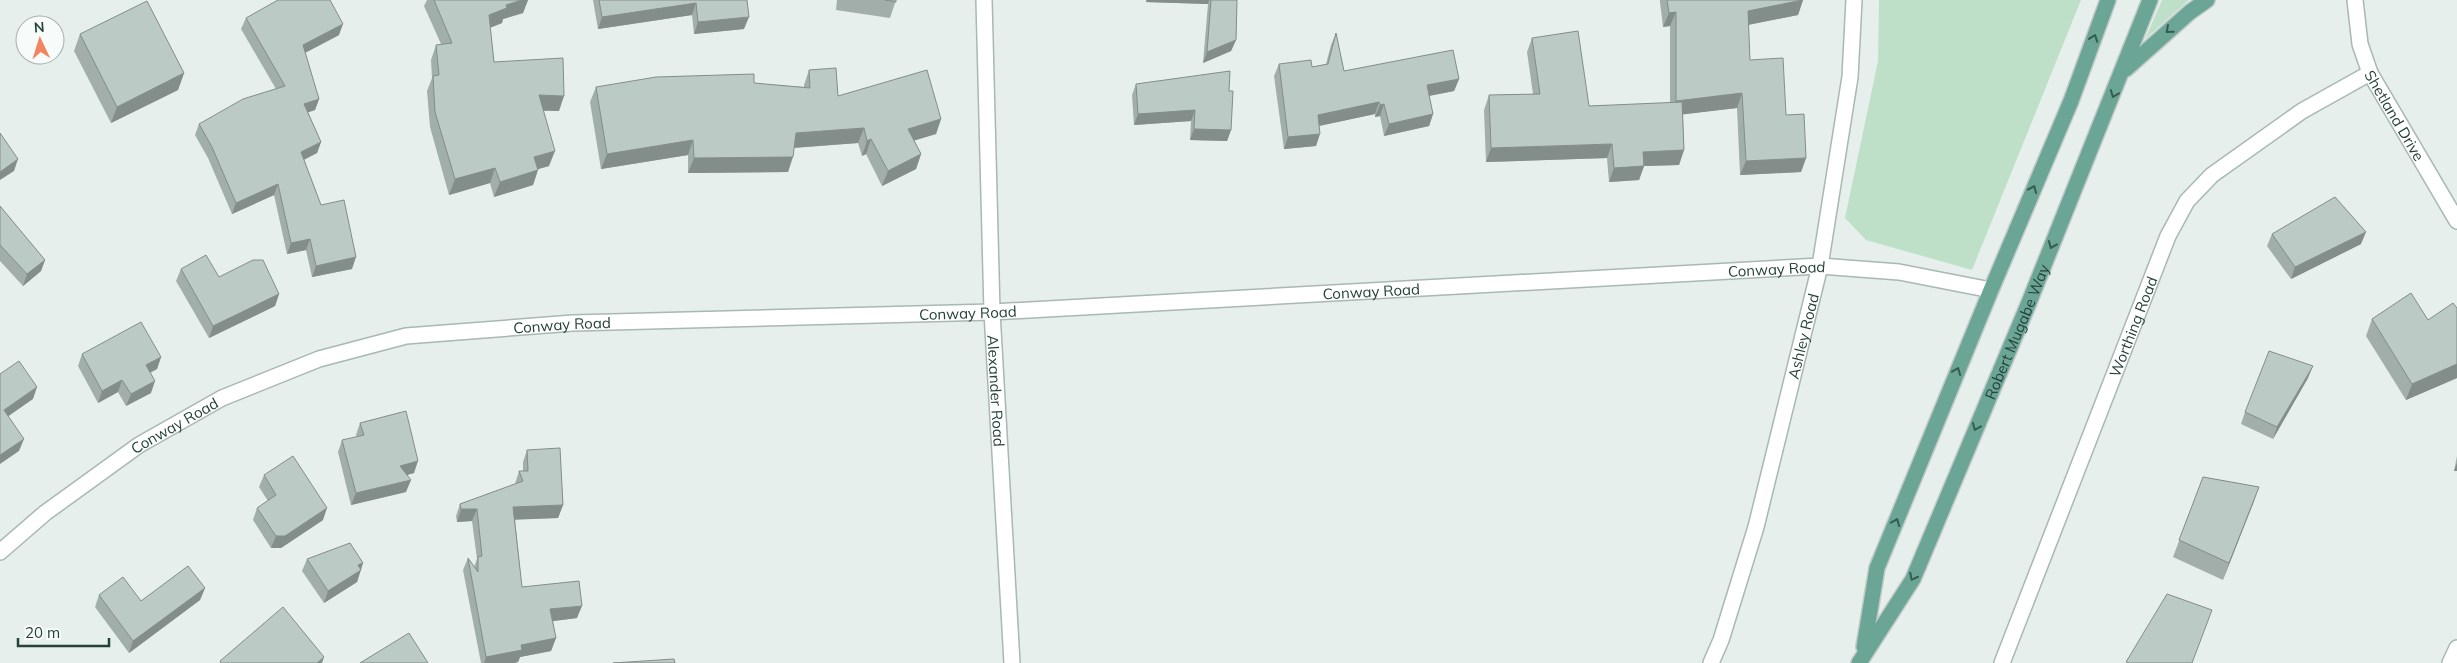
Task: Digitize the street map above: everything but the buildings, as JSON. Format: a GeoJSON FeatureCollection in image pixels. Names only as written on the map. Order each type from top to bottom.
{"type":"FeatureCollection","features":[{"type":"Feature","properties":{"kind":"main road","name":"Robert Mugabe Way"},"geometry":{"type":"LineString","coordinates":[[1861,658],[1877,568],[1990,290],[2071,101],[2108,0]]}},
{"type":"Feature","properties":{"kind":"main road","name":"Robert Mugabe Way"},"geometry":{"type":"LineString","coordinates":[[1861,658],[1912,579],[2123,72],[2150,0]]}},
{"type":"Feature","properties":{"kind":"main road"},"geometry":{"type":"LineString","coordinates":[[2123,72],[2183,18],[2207,0]]}},
{"type":"Feature","properties":{"kind":"street","name":"Alexander Road"},"geometry":{"type":"LineString","coordinates":[[984,0],[992,312],[1012,663]]}},
{"type":"Feature","properties":{"kind":"street","name":"Ashley Road"},"geometry":{"type":"LineString","coordinates":[[1711,663],[1721,640],[1756,527],[1820,266],[1850,78],[1854,0]]}},
{"type":"Feature","properties":{"kind":"street","name":"Shetland Drive"},"geometry":{"type":"LineString","coordinates":[[2355,0],[2360,44],[2370,73],[2457,221]]}},
{"type":"Feature","properties":{"kind":"street","name":"Worthing Road"},"geometry":{"type":"LineString","coordinates":[[2002,663],[2168,236],[2187,201],[2212,175],[2302,111],[2370,73]]}},
{"type":"Feature","properties":{"kind":"street","name":"Conway Road"},"geometry":{"type":"LineString","coordinates":[[0,552],[45,513],[138,445],[222,398],[319,359],[406,336],[573,323],[992,312],[1820,266],[1899,272],[1990,290]]}},
{"type":"Feature","properties":{"kind":"street"},"geometry":{"type":"LineString","coordinates":[[2450,663],[2457,648]]}},
{"type":"Feature","properties":{"kind":"green space"},"geometry":{"type":"Polygon","coordinates":[[[1879,0],[2081,0],[1972,270],[1866,240],[1845,218],[1878,61],[1879,0]]]}},
{"type":"Feature","properties":{"kind":"green space"},"geometry":{"type":"Polygon","coordinates":[[[2162,0],[2189,0],[2145,39],[2162,0]]]}}]}
